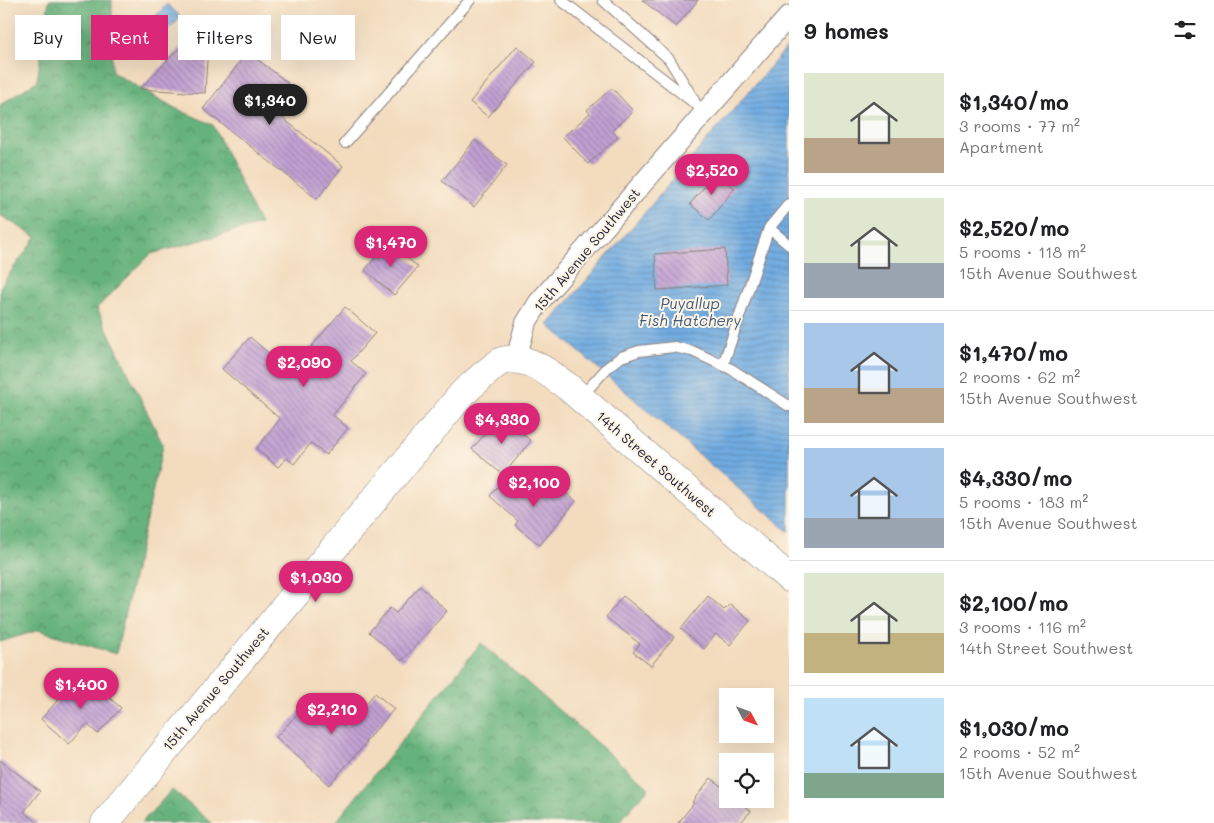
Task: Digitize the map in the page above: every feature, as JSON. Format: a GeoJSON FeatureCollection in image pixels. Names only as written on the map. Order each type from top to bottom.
{"type":"FeatureCollection","features":[{"type":"Feature","properties":{"kind":"street","name":"15th Avenue Southwest"},"geometry":{"type":"LineString","coordinates":[[104,823],[463,393],[500,361],[518,360],[526,323],[539,302],[701,108],[789,16]]}},
{"type":"Feature","properties":{"kind":"street","name":"14th Street Southwest"},"geometry":{"type":"LineString","coordinates":[[518,360],[532,363],[550,373],[789,578]]}},
{"type":"Feature","properties":{"kind":"lane"},"geometry":{"type":"LineString","coordinates":[[345,143],[470,0]]}},
{"type":"Feature","properties":{"kind":"lane"},"geometry":{"type":"LineString","coordinates":[[561,0],[701,108]]}},
{"type":"Feature","properties":{"kind":"lane"},"geometry":{"type":"LineString","coordinates":[[603,0],[669,60],[701,108]]}},
{"type":"Feature","properties":{"kind":"lane"},"geometry":{"type":"LineString","coordinates":[[723,365],[769,228],[789,204]]}},
{"type":"Feature","properties":{"kind":"lane"},"geometry":{"type":"LineString","coordinates":[[769,228],[789,245]]}},
{"type":"Feature","properties":{"kind":"lane"},"geometry":{"type":"LineString","coordinates":[[580,398],[607,368],[621,358],[638,351],[674,347],[692,351],[723,365],[789,406]]}},
{"type":"Feature","properties":{"kind":"green space"},"geometry":{"type":"Polygon","coordinates":[[[49,0],[112,0],[112,15],[91,15],[91,60],[112,60],[112,72],[175,108],[213,125],[260,224],[151,254],[97,308],[163,445],[116,654],[39,630],[0,642],[0,287],[36,237],[0,215],[0,105],[37,81],[40,60],[81,60],[81,15],[47,15],[49,0]]]}},
{"type":"Feature","properties":{"kind":"green space"},"geometry":{"type":"Polygon","coordinates":[[[481,643],[649,788],[618,823],[335,823],[481,643]]]}},
{"type":"Feature","properties":{"kind":"green space"},"geometry":{"type":"Polygon","coordinates":[[[172,790],[212,823],[141,823],[172,790]]]}},
{"type":"Feature","properties":{"kind":"water"},"geometry":{"type":"Polygon","coordinates":[[[167,4],[179,15],[178,20],[168,31],[168,15],[157,15],[167,4]]]}},
{"type":"Feature","properties":{"kind":"water","name":"Puyallup Fish Hatchery"},"geometry":{"type":"Polygon","coordinates":[[[789,45],[789,532],[548,325],[789,45]]]}},
{"type":"Feature","properties":{"kind":"building"},"geometry":{"type":"Polygon","coordinates":[[[642,0],[698,0],[676,27],[642,0]]]}},
{"type":"Feature","properties":{"kind":"building"},"geometry":{"type":"Polygon","coordinates":[[[517,46],[536,62],[488,117],[470,102],[517,46]]]}},
{"type":"Feature","properties":{"kind":"building"},"geometry":{"type":"Polygon","coordinates":[[[178,49],[178,60],[207,60],[205,93],[140,89],[178,49]]]}},
{"type":"Feature","properties":{"kind":"building"},"geometry":{"type":"Polygon","coordinates":[[[242,60],[258,60],[288,83],[269,107],[343,166],[317,199],[203,109],[242,60]]]}},
{"type":"Feature","properties":{"kind":"building"},"geometry":{"type":"Polygon","coordinates":[[[612,88],[633,111],[612,130],[618,137],[588,164],[563,137],[590,113],[587,110],[612,88]]]}},
{"type":"Feature","properties":{"kind":"building"},"geometry":{"type":"Polygon","coordinates":[[[475,140],[507,165],[474,207],[442,181],[475,140]]]}},
{"type":"Feature","properties":{"kind":"building"},"geometry":{"type":"Polygon","coordinates":[[[716,173],[735,188],[709,220],[690,204],[716,173]]]}},
{"type":"Feature","properties":{"kind":"building"},"geometry":{"type":"Polygon","coordinates":[[[388,242],[418,267],[394,295],[365,270],[388,242]]]}},
{"type":"Feature","properties":{"kind":"building"},"geometry":{"type":"Polygon","coordinates":[[[725,249],[727,285],[657,290],[655,254],[725,249]]]}},
{"type":"Feature","properties":{"kind":"building"},"geometry":{"type":"Polygon","coordinates":[[[345,307],[375,333],[351,361],[366,374],[333,415],[348,428],[326,455],[311,443],[294,464],[287,458],[278,467],[256,449],[280,419],[222,369],[250,337],[290,372],[345,307]]]}},
{"type":"Feature","properties":{"kind":"building"},"geometry":{"type":"Polygon","coordinates":[[[501,416],[531,441],[503,475],[472,449],[501,416]]]}},
{"type":"Feature","properties":{"kind":"building"},"geometry":{"type":"Polygon","coordinates":[[[507,475],[535,500],[551,481],[576,501],[540,545],[515,525],[518,521],[490,496],[507,475]]]}},
{"type":"Feature","properties":{"kind":"building"},"geometry":{"type":"Polygon","coordinates":[[[420,586],[447,611],[402,661],[369,632],[390,608],[396,613],[420,586]]]}},
{"type":"Feature","properties":{"kind":"building"},"geometry":{"type":"Polygon","coordinates":[[[623,596],[674,637],[651,666],[633,652],[640,644],[606,617],[623,596]]]}},
{"type":"Feature","properties":{"kind":"building"},"geometry":{"type":"Polygon","coordinates":[[[708,596],[724,610],[730,604],[750,621],[730,645],[716,634],[704,649],[681,629],[708,596]]]}},
{"type":"Feature","properties":{"kind":"building"},"geometry":{"type":"Polygon","coordinates":[[[82,673],[121,708],[98,734],[87,724],[69,744],[41,719],[82,673]]]}},
{"type":"Feature","properties":{"kind":"building"},"geometry":{"type":"Polygon","coordinates":[[[375,693],[394,709],[329,785],[276,737],[314,696],[347,726],[375,693]]]}},
{"type":"Feature","properties":{"kind":"building"},"geometry":{"type":"Polygon","coordinates":[[[0,760],[40,791],[24,812],[38,823],[0,823],[0,760]]]}},
{"type":"Feature","properties":{"kind":"building"},"geometry":{"type":"Polygon","coordinates":[[[711,778],[719,785],[719,808],[747,808],[751,811],[740,823],[678,823],[694,803],[692,802],[711,778]]]}}]}
